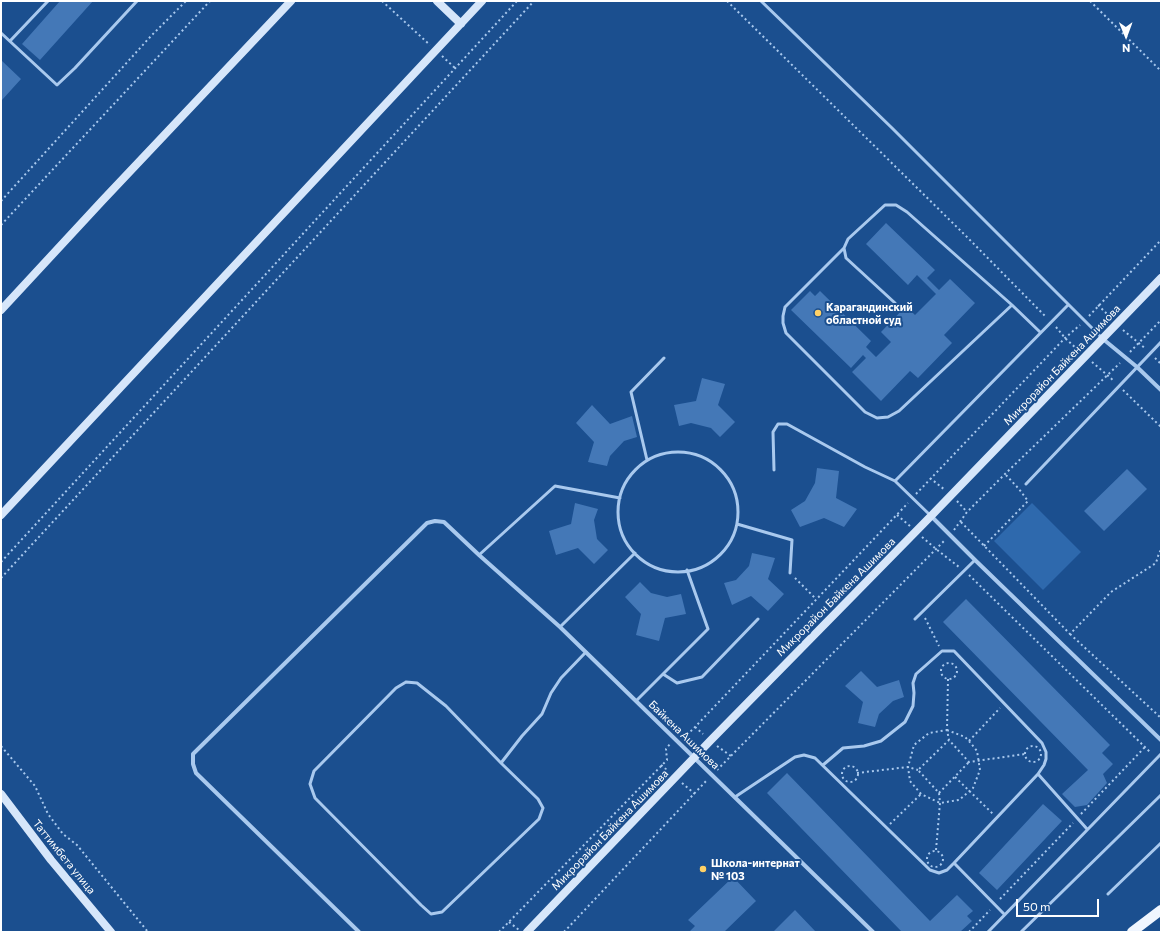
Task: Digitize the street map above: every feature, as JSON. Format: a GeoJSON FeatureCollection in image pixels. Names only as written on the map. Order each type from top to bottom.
{"type":"FeatureCollection","features":[{"type":"Feature","properties":{"kind":"main road"},"geometry":{"type":"LineString","coordinates":[[1,310],[291,1]]}},
{"type":"Feature","properties":{"kind":"main road"},"geometry":{"type":"LineString","coordinates":[[437,1],[461,24]]}},
{"type":"Feature","properties":{"kind":"main road"},"geometry":{"type":"LineString","coordinates":[[1,515],[482,1]]}},
{"type":"Feature","properties":{"kind":"main road","name":"Микрорайон Байкена Ашимова"},"geometry":{"type":"LineString","coordinates":[[527,932],[694,758],[932,516],[1161,278]]}},
{"type":"Feature","properties":{"kind":"main road","name":"Таттимбета улица"},"geometry":{"type":"LineString","coordinates":[[1,794],[51,860],[111,932]]}},
{"type":"Feature","properties":{"kind":"main road"},"geometry":{"type":"LineString","coordinates":[[1132,932],[1161,910]]}},
{"type":"Feature","properties":{"kind":"street"},"geometry":{"type":"LineString","coordinates":[[1103,339],[1137,367],[1161,390]]}},
{"type":"Feature","properties":{"kind":"street"},"geometry":{"type":"LineString","coordinates":[[932,516],[975,560],[1161,740]]}},
{"type":"Feature","properties":{"kind":"street","name":"Байкена Ашимова"},"geometry":{"type":"LineString","coordinates":[[359,932],[196,773],[193,764],[193,754],[427,524],[435,522],[444,522],[560,627],[873,932]]}},
{"type":"Feature","properties":{"kind":"lane"},"geometry":{"type":"LineString","coordinates":[[10,41],[48,1]]}},
{"type":"Feature","properties":{"kind":"lane"},"geometry":{"type":"LineString","coordinates":[[1,32],[57,85],[75,68],[137,1]]}},
{"type":"Feature","properties":{"kind":"lane"},"geometry":{"type":"LineString","coordinates":[[761,1],[892,128],[1103,339]]}},
{"type":"Feature","properties":{"kind":"lane"},"geometry":{"type":"LineString","coordinates":[[1012,305],[899,411],[888,417],[877,418],[865,412],[786,334],[783,323],[785,307],[844,248],[848,239],[885,204],[896,205],[907,212],[1012,305],[1040,332]]}},
{"type":"Feature","properties":{"kind":"lane"},"geometry":{"type":"LineString","coordinates":[[844,248],[846,258],[895,303]]}},
{"type":"Feature","properties":{"kind":"lane"},"geometry":{"type":"LineString","coordinates":[[895,482],[1068,305]]}},
{"type":"Feature","properties":{"kind":"lane"},"geometry":{"type":"LineString","coordinates":[[1026,484],[1161,342]]}},
{"type":"Feature","properties":{"kind":"lane"},"geometry":{"type":"LineString","coordinates":[[647,460],[630,392],[664,358]]}},
{"type":"Feature","properties":{"kind":"lane"},"geometry":{"type":"LineString","coordinates":[[774,470],[773,432],[778,424],[787,424],[895,482],[932,516]]}},
{"type":"Feature","properties":{"kind":"lane"},"geometry":{"type":"LineString","coordinates":[[686,452],[704,458],[715,466],[720,470],[732,486],[737,505],[737,524],[729,543],[716,558],[699,568],[680,572],[660,569],[642,560],[628,546],[620,528],[618,509],[620,498],[622,489],[632,472],[647,460],[666,453],[686,452]]}},
{"type":"Feature","properties":{"kind":"lane"},"geometry":{"type":"LineString","coordinates":[[479,555],[555,486],[620,498]]}},
{"type":"Feature","properties":{"kind":"lane"},"geometry":{"type":"LineString","coordinates":[[737,524],[792,540],[790,573]]}},
{"type":"Feature","properties":{"kind":"lane"},"geometry":{"type":"LineString","coordinates":[[560,627],[634,552]]}},
{"type":"Feature","properties":{"kind":"lane"},"geometry":{"type":"LineString","coordinates":[[915,619],[975,560]]}},
{"type":"Feature","properties":{"kind":"lane"},"geometry":{"type":"LineString","coordinates":[[636,700],[708,629],[687,570]]}},
{"type":"Feature","properties":{"kind":"lane"},"geometry":{"type":"LineString","coordinates":[[663,674],[677,683],[702,677],[758,619]]}},
{"type":"Feature","properties":{"kind":"lane"},"geometry":{"type":"LineString","coordinates":[[735,797],[795,757],[804,755],[815,758],[930,870],[939,873],[948,870],[1038,774],[1044,766],[1046,752],[1042,743],[954,651],[942,651],[916,674],[913,683],[913,706],[905,722],[881,741],[864,746],[843,748],[823,765]]}},
{"type":"Feature","properties":{"kind":"lane"},"geometry":{"type":"LineString","coordinates":[[501,763],[522,736],[542,714],[551,693],[561,678],[586,652]]}},
{"type":"Feature","properties":{"kind":"lane"},"geometry":{"type":"LineString","coordinates":[[406,682],[417,683],[446,706],[501,763],[538,799],[543,808],[539,819],[442,912],[431,914],[316,798],[310,784],[314,771],[396,688],[406,682]]}},
{"type":"Feature","properties":{"kind":"lane"},"geometry":{"type":"LineString","coordinates":[[988,932],[1161,754]]}},
{"type":"Feature","properties":{"kind":"lane"},"geometry":{"type":"LineString","coordinates":[[1038,774],[1088,829]]}},
{"type":"Feature","properties":{"kind":"lane"},"geometry":{"type":"LineString","coordinates":[[1021,932],[1161,795]]}},
{"type":"Feature","properties":{"kind":"lane"},"geometry":{"type":"LineString","coordinates":[[1108,894],[1161,843]]}},
{"type":"Feature","properties":{"kind":"lane"},"geometry":{"type":"LineString","coordinates":[[954,863],[1004,914]]}},
{"type":"Feature","properties":{"kind":"path"},"geometry":{"type":"LineString","coordinates":[[1,201],[151,36],[186,1]]}},
{"type":"Feature","properties":{"kind":"path"},"geometry":{"type":"LineString","coordinates":[[1,225],[210,1]]}},
{"type":"Feature","properties":{"kind":"path"},"geometry":{"type":"LineString","coordinates":[[382,1],[455,68]]}},
{"type":"Feature","properties":{"kind":"path"},"geometry":{"type":"LineString","coordinates":[[1,562],[517,1]]}},
{"type":"Feature","properties":{"kind":"path"},"geometry":{"type":"LineString","coordinates":[[1,578],[534,1]]}},
{"type":"Feature","properties":{"kind":"path"},"geometry":{"type":"LineString","coordinates":[[727,1],[968,237],[1065,338]]}},
{"type":"Feature","properties":{"kind":"path"},"geometry":{"type":"LineString","coordinates":[[1090,1],[1161,71]]}},
{"type":"Feature","properties":{"kind":"path"},"geometry":{"type":"LineString","coordinates":[[499,932],[667,760],[666,749],[675,739],[688,734],[1065,338],[1085,320],[1161,240]]}},
{"type":"Feature","properties":{"kind":"path"},"geometry":{"type":"LineString","coordinates":[[564,932],[712,775],[936,550],[968,512],[1005,474],[1125,358],[1161,320]]}},
{"type":"Feature","properties":{"kind":"path"},"geometry":{"type":"LineString","coordinates":[[984,546],[1028,501],[1005,474]]}},
{"type":"Feature","properties":{"kind":"path"},"geometry":{"type":"LineString","coordinates":[[960,521],[1070,634],[1161,718]]}},
{"type":"Feature","properties":{"kind":"path"},"geometry":{"type":"LineString","coordinates":[[936,550],[964,570],[1156,758]]}},
{"type":"Feature","properties":{"kind":"path"},"geometry":{"type":"LineString","coordinates":[[1070,634],[1111,592],[1156,563],[1161,550]]}},
{"type":"Feature","properties":{"kind":"path"},"geometry":{"type":"LineString","coordinates":[[790,573],[816,599]]}},
{"type":"Feature","properties":{"kind":"path"},"geometry":{"type":"LineString","coordinates":[[922,612],[942,651]]}},
{"type":"Feature","properties":{"kind":"path"},"geometry":{"type":"LineString","coordinates":[[950,662],[957,667],[957,672],[956,676],[948,680],[944,678],[940,670],[945,663],[950,662]]}},
{"type":"Feature","properties":{"kind":"path"},"geometry":{"type":"LineString","coordinates":[[948,680],[947,730],[949,740],[969,762],[979,762],[1025,754]]}},
{"type":"Feature","properties":{"kind":"path"},"geometry":{"type":"LineString","coordinates":[[969,741],[1004,704]]}},
{"type":"Feature","properties":{"kind":"path"},"geometry":{"type":"LineString","coordinates":[[947,730],[965,737],[969,741],[977,751],[980,770],[973,788],[958,800],[940,803],[921,794],[910,781],[908,767],[914,745],[928,733],[947,730]]}},
{"type":"Feature","properties":{"kind":"path"},"geometry":{"type":"LineString","coordinates":[[918,770],[949,740]]}},
{"type":"Feature","properties":{"kind":"path"},"geometry":{"type":"LineString","coordinates":[[1,746],[35,786],[48,814],[63,834],[77,845],[148,932]]}},
{"type":"Feature","properties":{"kind":"path"},"geometry":{"type":"LineString","coordinates":[[1034,746],[1040,751],[1041,755],[1036,762],[1032,762],[1028,761],[1025,754],[1026,750],[1034,746]]}},
{"type":"Feature","properties":{"kind":"path"},"geometry":{"type":"LineString","coordinates":[[969,932],[1145,747]]}},
{"type":"Feature","properties":{"kind":"path"},"geometry":{"type":"LineString","coordinates":[[939,793],[969,762]]}},
{"type":"Feature","properties":{"kind":"path"},"geometry":{"type":"LineString","coordinates":[[851,766],[857,773],[856,779],[849,782],[845,780],[842,773],[847,767],[851,766]]}},
{"type":"Feature","properties":{"kind":"path"},"geometry":{"type":"LineString","coordinates":[[857,773],[908,767],[918,770],[939,793],[940,803],[936,850]]}},
{"type":"Feature","properties":{"kind":"path"},"geometry":{"type":"LineString","coordinates":[[955,778],[997,818]]}},
{"type":"Feature","properties":{"kind":"path"},"geometry":{"type":"LineString","coordinates":[[887,827],[921,794]]}},
{"type":"Feature","properties":{"kind":"path"},"geometry":{"type":"LineString","coordinates":[[936,850],[943,855],[943,859],[942,863],[934,867],[930,865],[927,858],[932,851],[936,850]]}},
{"type":"Feature","properties":{"kind":"path"},"geometry":{"type":"LineString","coordinates":[[509,922],[521,932]]}},
{"type":"Feature","properties":{"kind":"shaded area"},"geometry":{"type":"Polygon","coordinates":[[[1032,503],[1081,552],[1043,590],[994,541],[1032,503]]]}},
{"type":"Feature","properties":{"kind":"building"},"geometry":{"type":"Polygon","coordinates":[[[60,1],[93,1],[40,60],[22,44],[60,1]]]}},
{"type":"Feature","properties":{"kind":"building"},"geometry":{"type":"Polygon","coordinates":[[[1,60],[21,79],[2,100],[1,99],[1,60]]]}},
{"type":"Feature","properties":{"kind":"building","name":"Карагандинский областной суд"},"geometry":{"type":"Polygon","coordinates":[[[886,223],[935,270],[927,278],[939,290],[950,279],[975,303],[944,335],[952,343],[918,378],[910,371],[881,401],[852,372],[866,358],[863,355],[851,368],[791,310],[810,291],[815,296],[820,291],[871,341],[866,347],[876,357],[891,342],[881,332],[906,306],[915,315],[936,294],[917,275],[908,285],[866,244],[886,223]]]}},
{"type":"Feature","properties":{"kind":"building"},"geometry":{"type":"Polygon","coordinates":[[[702,378],[725,384],[718,405],[735,422],[720,437],[711,428],[691,423],[679,426],[674,405],[696,401],[702,378]]]}},
{"type":"Feature","properties":{"kind":"building"},"geometry":{"type":"Polygon","coordinates":[[[592,405],[610,424],[632,416],[637,437],[624,441],[610,456],[607,466],[588,462],[594,442],[576,423],[592,405]]]}},
{"type":"Feature","properties":{"kind":"building"},"geometry":{"type":"Polygon","coordinates":[[[817,468],[839,471],[836,498],[857,509],[844,527],[824,518],[800,527],[791,510],[805,501],[815,483],[817,468]]]}},
{"type":"Feature","properties":{"kind":"building"},"geometry":{"type":"Polygon","coordinates":[[[1127,469],[1147,489],[1104,531],[1084,511],[1127,469]]]}},
{"type":"Feature","properties":{"kind":"building"},"geometry":{"type":"Polygon","coordinates":[[[575,503],[598,509],[594,520],[597,539],[608,550],[594,564],[578,548],[556,555],[549,531],[571,524],[575,503]]]}},
{"type":"Feature","properties":{"kind":"building"},"geometry":{"type":"Polygon","coordinates":[[[752,553],[775,558],[768,579],[784,594],[768,611],[751,596],[732,605],[724,583],[736,580],[749,566],[752,553]]]}},
{"type":"Feature","properties":{"kind":"building"},"geometry":{"type":"Polygon","coordinates":[[[640,582],[651,593],[667,597],[681,594],[686,614],[665,618],[659,641],[636,635],[641,614],[625,597],[640,582]]]}},
{"type":"Feature","properties":{"kind":"building"},"geometry":{"type":"Polygon","coordinates":[[[966,599],[1110,745],[1102,753],[1113,764],[1103,774],[1107,783],[1087,805],[1075,807],[1062,794],[1088,770],[943,622],[966,599]]]}},
{"type":"Feature","properties":{"kind":"building"},"geometry":{"type":"Polygon","coordinates":[[[861,671],[877,687],[899,680],[904,697],[893,701],[879,714],[875,727],[858,723],[863,702],[845,686],[861,671]]]}},
{"type":"Feature","properties":{"kind":"building"},"geometry":{"type":"Polygon","coordinates":[[[787,773],[930,921],[957,895],[973,911],[967,916],[972,921],[960,932],[902,932],[767,793],[787,773]]]}},
{"type":"Feature","properties":{"kind":"building"},"geometry":{"type":"Polygon","coordinates":[[[1043,804],[1062,821],[997,890],[979,873],[1043,804]]]}},
{"type":"Feature","properties":{"kind":"building"},"geometry":{"type":"Polygon","coordinates":[[[733,877],[756,901],[724,932],[689,932],[695,926],[688,920],[733,877]]]}},
{"type":"Feature","properties":{"kind":"building"},"geometry":{"type":"Polygon","coordinates":[[[795,910],[816,932],[773,932],[795,910]]]}},
{"type":"Feature","properties":{"kind":"place","name":"Карагандинский областной суд"},"geometry":{"type":"Point","coordinates":[818,313]}},
{"type":"Feature","properties":{"kind":"place","name":"Школа-интернат № 103"},"geometry":{"type":"Point","coordinates":[703,869]}}]}
